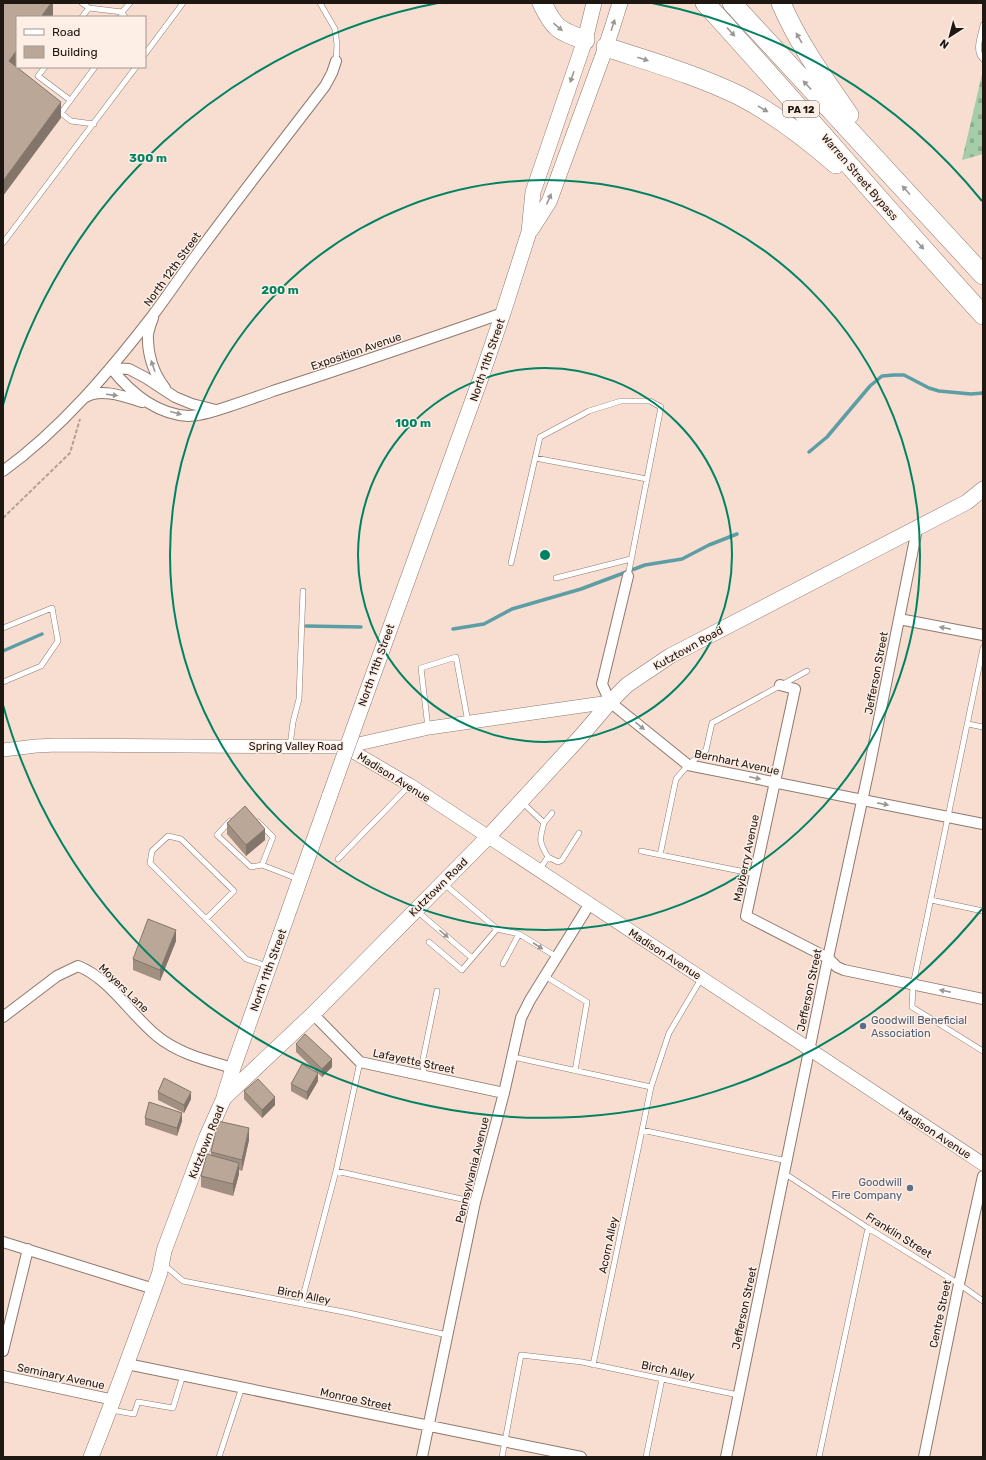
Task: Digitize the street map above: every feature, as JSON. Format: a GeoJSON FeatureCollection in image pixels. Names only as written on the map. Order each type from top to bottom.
{"type":"FeatureCollection","features":[{"type":"Feature","properties":{"kind":"highway"},"geometry":{"type":"LineString","coordinates":[[542,3],[550,19],[558,28],[569,35],[585,40]]}},
{"type":"Feature","properties":{"kind":"highway","name":"Warren Street Bypass"},"geometry":{"type":"LineString","coordinates":[[705,3],[797,105],[893,216],[983,315]]}},
{"type":"Feature","properties":{"kind":"highway","name":"Warren Street Bypass"},"geometry":{"type":"LineString","coordinates":[[732,3],[792,69],[892,174],[983,275]]}},
{"type":"Feature","properties":{"kind":"highway"},"geometry":{"type":"LineString","coordinates":[[781,3],[793,29],[812,61],[892,174]]}},
{"type":"Feature","properties":{"kind":"highway"},"geometry":{"type":"LineString","coordinates":[[606,48],[721,87],[758,106],[816,146],[893,216]]}},
{"type":"Feature","properties":{"kind":"main road","name":"North 11th Street"},"geometry":{"type":"LineString","coordinates":[[530,232],[533,192],[585,40],[594,3]]}},
{"type":"Feature","properties":{"kind":"main road","name":"North 11th Street"},"geometry":{"type":"LineString","coordinates":[[224,1098],[233,1068],[330,795],[483,372],[530,232],[549,202],[606,48],[620,3]]}},
{"type":"Feature","properties":{"kind":"main road"},"geometry":{"type":"LineString","coordinates":[[585,40],[606,48]]}},
{"type":"Feature","properties":{"kind":"main road","name":"Kutztown Road"},"geometry":{"type":"LineString","coordinates":[[91,1457],[112,1405],[154,1289],[162,1264],[165,1248],[207,1136],[224,1098],[313,1014],[488,838],[627,685],[670,656],[917,529],[967,502],[983,489]]}},
{"type":"Feature","properties":{"kind":"street","name":"North 12th Street"},"geometry":{"type":"LineString","coordinates":[[3,471],[32,449],[77,405],[111,368],[154,314],[197,254],[325,86],[336,61]]}},
{"type":"Feature","properties":{"kind":"street","name":"Exposition Avenue"},"geometry":{"type":"LineString","coordinates":[[111,368],[122,382],[149,404],[160,409],[188,416],[196,416],[503,313]]}},
{"type":"Feature","properties":{"kind":"street"},"geometry":{"type":"LineString","coordinates":[[154,314],[148,333],[150,359],[159,380],[175,397]]}},
{"type":"Feature","properties":{"kind":"street"},"geometry":{"type":"LineString","coordinates":[[111,368],[129,369],[175,397],[192,404],[216,410]]}},
{"type":"Feature","properties":{"kind":"street"},"geometry":{"type":"LineString","coordinates":[[77,405],[86,397],[96,394],[116,395],[149,404]]}},
{"type":"Feature","properties":{"kind":"street","name":"Jefferson Street"},"geometry":{"type":"LineString","coordinates":[[726,1457],[917,529]]}},
{"type":"Feature","properties":{"kind":"street","name":"Bernhart Avenue"},"geometry":{"type":"LineString","coordinates":[[628,576],[602,684],[610,702],[688,765],[983,824]]}},
{"type":"Feature","properties":{"kind":"street"},"geometry":{"type":"LineString","coordinates":[[899,619],[983,635]]}},
{"type":"Feature","properties":{"kind":"street","name":"Mayberry Avenue"},"geometry":{"type":"LineString","coordinates":[[780,685],[795,689],[746,916],[828,958],[837,967],[844,970],[983,999]]}},
{"type":"Feature","properties":{"kind":"street","name":"Spring Valley Road"},"geometry":{"type":"LineString","coordinates":[[3,750],[57,745],[345,747],[428,729],[610,702]]}},
{"type":"Feature","properties":{"kind":"street","name":"Madison Avenue"},"geometry":{"type":"LineString","coordinates":[[345,747],[410,785],[589,905],[983,1164]]}},
{"type":"Feature","properties":{"kind":"street","name":"Pennsylvania Avenue"},"geometry":{"type":"LineString","coordinates":[[422,1457],[475,1202],[522,1018],[530,1000],[589,905]]}},
{"type":"Feature","properties":{"kind":"street","name":"Moyers Lane"},"geometry":{"type":"LineString","coordinates":[[3,1017],[57,976],[78,966],[89,970],[99,978],[146,1026],[167,1043],[186,1054],[233,1068]]}},
{"type":"Feature","properties":{"kind":"street","name":"Lafayette Street"},"geometry":{"type":"LineString","coordinates":[[313,1014],[360,1062],[504,1093]]}},
{"type":"Feature","properties":{"kind":"street","name":"Centre Street"},"geometry":{"type":"LineString","coordinates":[[924,1457],[959,1284],[983,1176]]}},
{"type":"Feature","properties":{"kind":"street"},"geometry":{"type":"LineString","coordinates":[[3,1242],[154,1289]]}},
{"type":"Feature","properties":{"kind":"street"},"geometry":{"type":"LineString","coordinates":[[3,1351],[28,1249]]}},
{"type":"Feature","properties":{"kind":"street","name":"Monroe Street"},"geometry":{"type":"LineString","coordinates":[[127,1364],[505,1441],[576,1457]]}},
{"type":"Feature","properties":{"kind":"street","name":"Seminary Avenue"},"geometry":{"type":"LineString","coordinates":[[3,1376],[112,1405]]}},
{"type":"Feature","properties":{"kind":"lane"},"geometry":{"type":"LineString","coordinates":[[82,3],[89,8],[123,15],[130,3]]}},
{"type":"Feature","properties":{"kind":"lane"},"geometry":{"type":"LineString","coordinates":[[146,52],[183,3]]}},
{"type":"Feature","properties":{"kind":"lane"},"geometry":{"type":"LineString","coordinates":[[320,3],[335,29],[337,45],[336,61]]}},
{"type":"Feature","properties":{"kind":"lane"},"geometry":{"type":"LineString","coordinates":[[83,16],[89,8]]}},
{"type":"Feature","properties":{"kind":"lane"},"geometry":{"type":"LineString","coordinates":[[983,25],[978,44],[980,56],[983,59]]}},
{"type":"Feature","properties":{"kind":"lane"},"geometry":{"type":"LineString","coordinates":[[44,68],[38,76],[70,100]]}},
{"type":"Feature","properties":{"kind":"lane"},"geometry":{"type":"LineString","coordinates":[[94,68],[61,113],[71,121],[94,124]]}},
{"type":"Feature","properties":{"kind":"lane"},"geometry":{"type":"LineString","coordinates":[[3,243],[135,68]]}},
{"type":"Feature","properties":{"kind":"lane"},"geometry":{"type":"LineString","coordinates":[[511,563],[540,437],[589,411],[621,401],[650,401],[661,407],[628,576]]}},
{"type":"Feature","properties":{"kind":"lane"},"geometry":{"type":"LineString","coordinates":[[535,458],[647,479]]}},
{"type":"Feature","properties":{"kind":"lane"},"geometry":{"type":"LineString","coordinates":[[556,578],[631,559]]}},
{"type":"Feature","properties":{"kind":"lane"},"geometry":{"type":"LineString","coordinates":[[290,747],[293,722],[299,699],[303,591]]}},
{"type":"Feature","properties":{"kind":"lane"},"geometry":{"type":"LineString","coordinates":[[3,628],[52,608],[58,641],[41,666],[3,682]]}},
{"type":"Feature","properties":{"kind":"lane"},"geometry":{"type":"LineString","coordinates":[[983,648],[913,985],[912,1006],[983,1051]]}},
{"type":"Feature","properties":{"kind":"lane"},"geometry":{"type":"LineString","coordinates":[[428,729],[421,668],[456,657],[468,723]]}},
{"type":"Feature","properties":{"kind":"lane"},"geometry":{"type":"LineString","coordinates":[[660,855],[676,779],[688,765],[706,750],[712,723],[807,671]]}},
{"type":"Feature","properties":{"kind":"lane"},"geometry":{"type":"LineString","coordinates":[[968,724],[983,727]]}},
{"type":"Feature","properties":{"kind":"lane"},"geometry":{"type":"LineString","coordinates":[[338,859],[410,785]]}},
{"type":"Feature","properties":{"kind":"lane"},"geometry":{"type":"LineString","coordinates":[[521,802],[544,823]]}},
{"type":"Feature","properties":{"kind":"lane"},"geometry":{"type":"LineString","coordinates":[[552,813],[544,823],[540,844],[548,857],[558,862],[562,860],[579,833]]}},
{"type":"Feature","properties":{"kind":"lane"},"geometry":{"type":"LineString","coordinates":[[253,817],[273,837],[262,865]]}},
{"type":"Feature","properties":{"kind":"lane"},"geometry":{"type":"LineString","coordinates":[[233,818],[217,835],[251,867],[262,865],[300,880]]}},
{"type":"Feature","properties":{"kind":"lane"},"geometry":{"type":"LineString","coordinates":[[206,919],[234,891],[181,839],[168,836],[152,851],[150,863],[206,919],[246,959],[269,967]]}},
{"type":"Feature","properties":{"kind":"lane"},"geometry":{"type":"LineString","coordinates":[[641,851],[755,874]]}},
{"type":"Feature","properties":{"kind":"lane"},"geometry":{"type":"LineString","coordinates":[[538,871],[548,857]]}},
{"type":"Feature","properties":{"kind":"lane"},"geometry":{"type":"LineString","coordinates":[[443,882],[497,928],[519,934],[557,958]]}},
{"type":"Feature","properties":{"kind":"lane"},"geometry":{"type":"LineString","coordinates":[[931,900],[983,911]]}},
{"type":"Feature","properties":{"kind":"lane"},"geometry":{"type":"LineString","coordinates":[[416,910],[472,958]]}},
{"type":"Feature","properties":{"kind":"lane"},"geometry":{"type":"LineString","coordinates":[[428,942],[462,970],[497,928]]}},
{"type":"Feature","properties":{"kind":"lane"},"geometry":{"type":"LineString","coordinates":[[503,964],[519,934]]}},
{"type":"Feature","properties":{"kind":"lane"},"geometry":{"type":"LineString","coordinates":[[545,976],[588,1002],[575,1071]]}},
{"type":"Feature","properties":{"kind":"lane","name":"Acorn Alley"},"geometry":{"type":"LineString","coordinates":[[593,1364],[650,1087],[669,1032],[702,978]]}},
{"type":"Feature","properties":{"kind":"lane"},"geometry":{"type":"LineString","coordinates":[[424,1075],[423,1059],[437,990]]}},
{"type":"Feature","properties":{"kind":"lane"},"geometry":{"type":"LineString","coordinates":[[513,1057],[650,1087]]}},
{"type":"Feature","properties":{"kind":"lane"},"geometry":{"type":"LineString","coordinates":[[301,1304],[336,1172],[360,1062]]}},
{"type":"Feature","properties":{"kind":"lane"},"geometry":{"type":"LineString","coordinates":[[642,1130],[787,1161]]}},
{"type":"Feature","properties":{"kind":"lane"},"geometry":{"type":"LineString","coordinates":[[336,1172],[475,1202]]}},
{"type":"Feature","properties":{"kind":"lane","name":"Franklin Street"},"geometry":{"type":"LineString","coordinates":[[784,1173],[868,1228],[959,1284],[983,1301]]}},
{"type":"Feature","properties":{"kind":"lane"},"geometry":{"type":"LineString","coordinates":[[819,1457],[868,1228]]}},
{"type":"Feature","properties":{"kind":"lane","name":"Birch Alley"},"geometry":{"type":"LineString","coordinates":[[162,1264],[183,1281],[447,1335]]}},
{"type":"Feature","properties":{"kind":"lane","name":"Birch Alley"},"geometry":{"type":"LineString","coordinates":[[505,1441],[521,1356],[582,1362],[738,1395]]}},
{"type":"Feature","properties":{"kind":"lane"},"geometry":{"type":"LineString","coordinates":[[112,1405],[134,1414],[138,1402],[173,1408],[183,1376]]}},
{"type":"Feature","properties":{"kind":"lane"},"geometry":{"type":"LineString","coordinates":[[646,1457],[662,1379]]}},
{"type":"Feature","properties":{"kind":"lane"},"geometry":{"type":"LineString","coordinates":[[219,1457],[242,1387]]}},
{"type":"Feature","properties":{"kind":"lane"},"geometry":{"type":"LineString","coordinates":[[502,1457],[505,1441]]}},
{"type":"Feature","properties":{"kind":"path"},"geometry":{"type":"LineString","coordinates":[[3,518],[70,452],[86,397]]}},
{"type":"Feature","properties":{"kind":"green space"},"geometry":{"type":"Polygon","coordinates":[[[983,70],[983,154],[962,160],[983,70]]]}},
{"type":"Feature","properties":{"kind":"building"},"geometry":{"type":"Polygon","coordinates":[[[3,3],[51,3],[42,16],[16,16],[16,51],[9,61],[61,102],[3,181],[3,3]]]}},
{"type":"Feature","properties":{"kind":"building"},"geometry":{"type":"Polygon","coordinates":[[[245,806],[265,829],[246,845],[227,823],[245,806]]]}},
{"type":"Feature","properties":{"kind":"building"},"geometry":{"type":"Polygon","coordinates":[[[148,919],[176,930],[160,970],[133,959],[148,919]]]}},
{"type":"Feature","properties":{"kind":"building"},"geometry":{"type":"Polygon","coordinates":[[[305,1034],[332,1059],[322,1069],[296,1044],[305,1034]]]}},
{"type":"Feature","properties":{"kind":"building"},"geometry":{"type":"Polygon","coordinates":[[[302,1064],[318,1073],[307,1092],[291,1084],[302,1064]]]}},
{"type":"Feature","properties":{"kind":"building"},"geometry":{"type":"Polygon","coordinates":[[[164,1078],[191,1092],[184,1105],[158,1092],[164,1078]]]}},
{"type":"Feature","properties":{"kind":"building"},"geometry":{"type":"Polygon","coordinates":[[[258,1079],[275,1097],[262,1110],[244,1091],[258,1079]]]}},
{"type":"Feature","properties":{"kind":"building"},"geometry":{"type":"Polygon","coordinates":[[[149,1102],[182,1113],[177,1128],[145,1118],[149,1102]]]}},
{"type":"Feature","properties":{"kind":"building"},"geometry":{"type":"Polygon","coordinates":[[[218,1121],[249,1128],[242,1160],[211,1152],[218,1121]]]}},
{"type":"Feature","properties":{"kind":"building"},"geometry":{"type":"Polygon","coordinates":[[[207,1154],[239,1163],[233,1184],[201,1176],[207,1154]]]}},
{"type":"Feature","properties":{"kind":"waterway"},"geometry":{"type":"LineString","coordinates":[[809,452],[827,437],[870,386],[882,376],[904,375],[929,388],[939,391],[971,394],[983,393]]}},
{"type":"Feature","properties":{"kind":"waterway"},"geometry":{"type":"LineString","coordinates":[[453,629],[484,624],[512,609],[581,589],[645,565],[682,559],[709,545],[737,534]]}},
{"type":"Feature","properties":{"kind":"waterway"},"geometry":{"type":"LineString","coordinates":[[306,626],[361,627]]}},
{"type":"Feature","properties":{"kind":"waterway"},"geometry":{"type":"LineString","coordinates":[[3,651],[42,634]]}},
{"type":"Feature","properties":{"kind":"place","name":"Goodwill Beneficial Association"},"geometry":{"type":"Point","coordinates":[863,1026]}},
{"type":"Feature","properties":{"kind":"place","name":"Goodwill Fire Company"},"geometry":{"type":"Point","coordinates":[910,1188]}}]}
